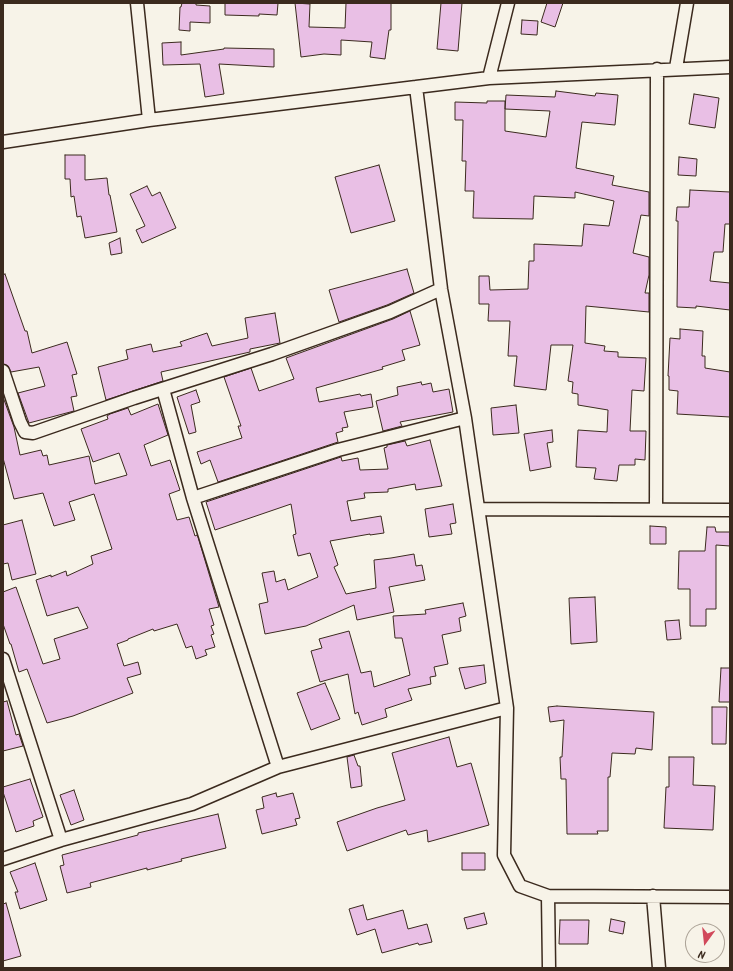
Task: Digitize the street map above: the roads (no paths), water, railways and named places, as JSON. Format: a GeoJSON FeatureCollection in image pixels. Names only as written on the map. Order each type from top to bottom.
{"type":"FeatureCollection","features":[{"type":"Feature","properties":{"kind":"street"},"geometry":{"type":"LineString","coordinates":[[138,3],[150,120]]}},
{"type":"Feature","properties":{"kind":"street"},"geometry":{"type":"LineString","coordinates":[[489,78],[508,3]]}},
{"type":"Feature","properties":{"kind":"street"},"geometry":{"type":"LineString","coordinates":[[676,68],[687,3]]}},
{"type":"Feature","properties":{"kind":"street"},"geometry":{"type":"LineString","coordinates":[[3,142],[150,120],[489,78],[730,66]]}},
{"type":"Feature","properties":{"kind":"street"},"geometry":{"type":"LineString","coordinates":[[656,509],[657,69]]}},
{"type":"Feature","properties":{"kind":"street"},"geometry":{"type":"LineString","coordinates":[[416,88],[441,289],[465,418],[507,708],[504,855],[520,886],[548,896],[730,896]]}},
{"type":"Feature","properties":{"kind":"street"},"geometry":{"type":"LineString","coordinates":[[3,371],[20,422],[25,432],[33,433],[272,354],[390,312],[441,289]]}},
{"type":"Feature","properties":{"kind":"street"},"geometry":{"type":"LineString","coordinates":[[163,389],[193,498],[278,767]]}},
{"type":"Feature","properties":{"kind":"street"},"geometry":{"type":"LineString","coordinates":[[193,498],[338,450],[465,418]]}},
{"type":"Feature","properties":{"kind":"street"},"geometry":{"type":"LineString","coordinates":[[479,509],[730,510]]}},
{"type":"Feature","properties":{"kind":"street"},"geometry":{"type":"LineString","coordinates":[[3,659],[61,840]]}},
{"type":"Feature","properties":{"kind":"street"},"geometry":{"type":"LineString","coordinates":[[3,859],[61,840],[192,804],[278,767],[507,708]]}},
{"type":"Feature","properties":{"kind":"street"},"geometry":{"type":"LineString","coordinates":[[548,896],[549,968]]}},
{"type":"Feature","properties":{"kind":"street"},"geometry":{"type":"LineString","coordinates":[[653,896],[659,968]]}}]}
